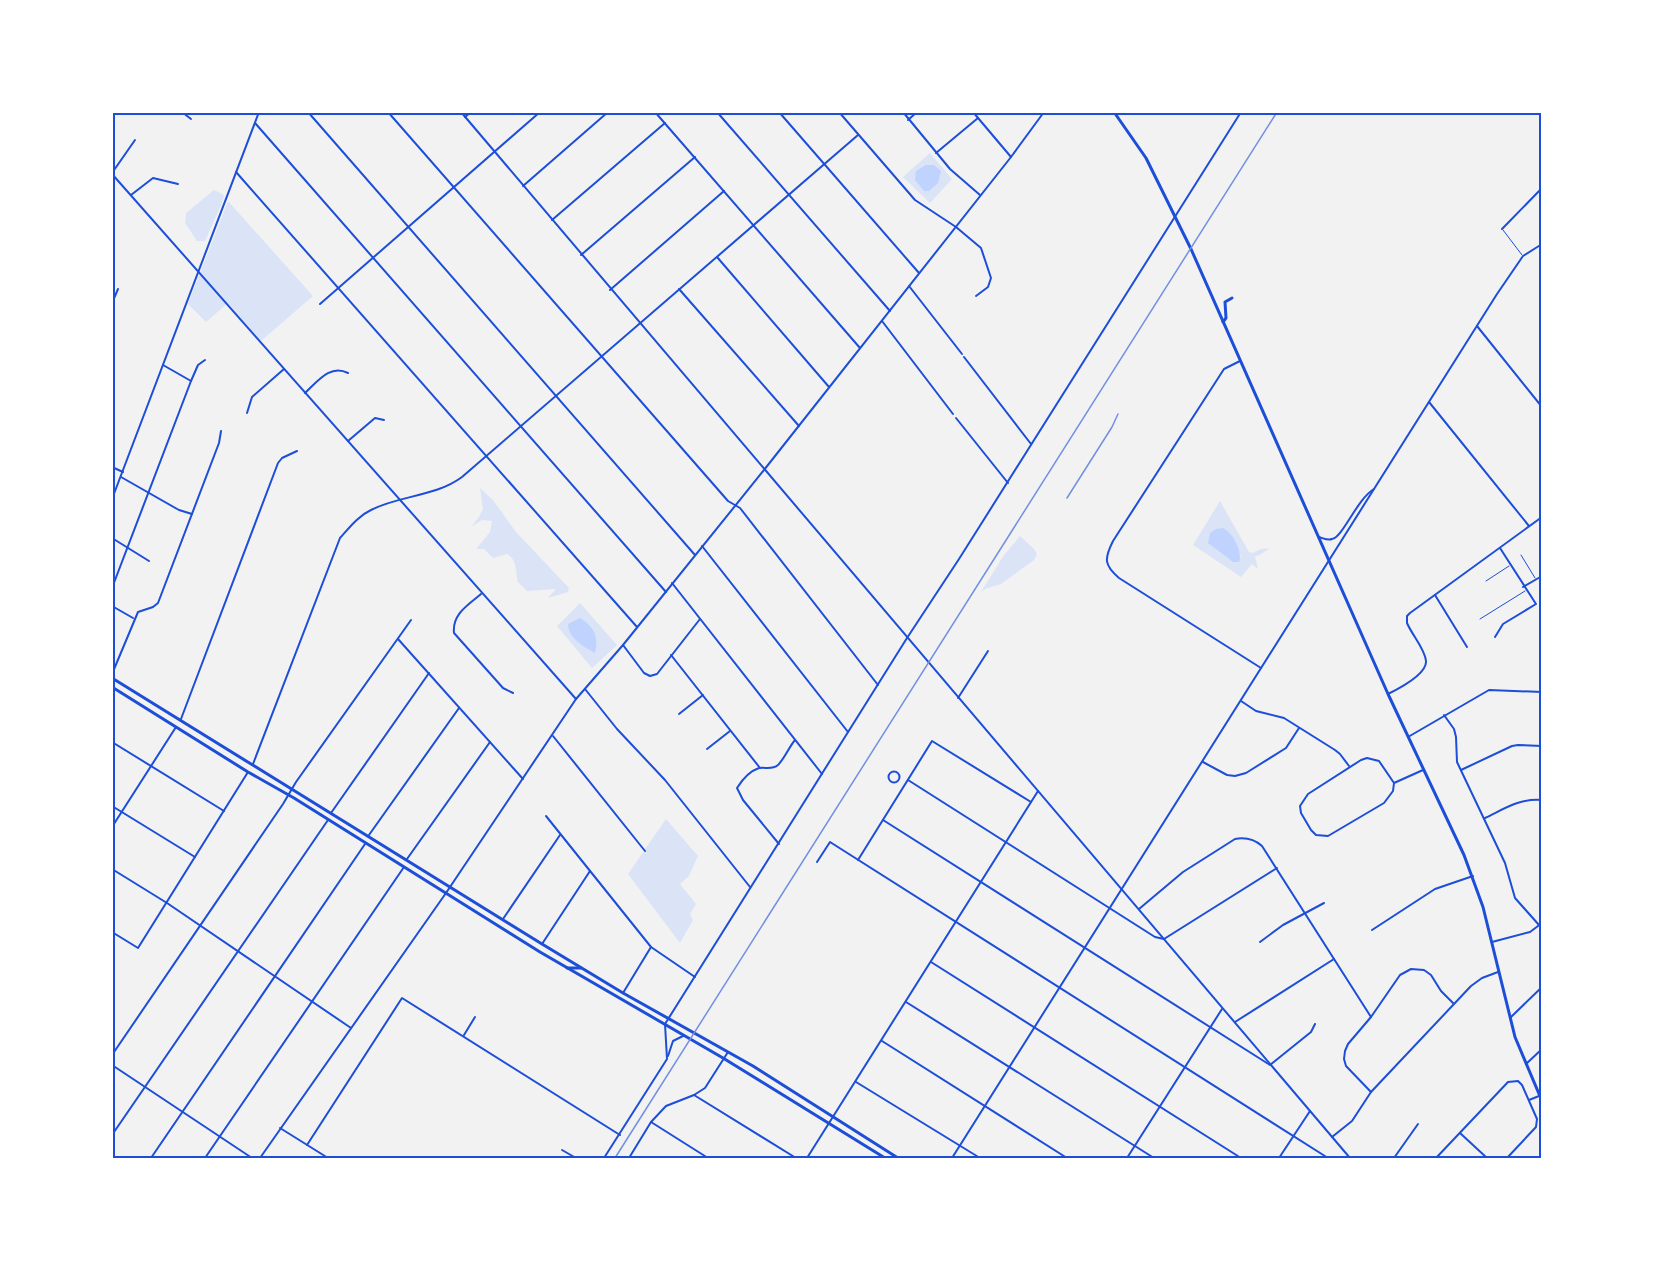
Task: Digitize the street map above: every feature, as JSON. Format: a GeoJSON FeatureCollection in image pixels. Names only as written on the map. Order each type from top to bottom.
{"type":"FeatureCollection","features":[{"type":"Feature","properties":{"kind":"main road"},"geometry":{"type":"LineString","coordinates":[[1114,112],[1146,158],[1192,251],[1388,694],[1473,876],[1510,1018],[1542,1101]]}},
{"type":"Feature","properties":{"kind":"main road"},"geometry":{"type":"LineString","coordinates":[[1223,322],[1226,318],[1225,302],[1232,298]]}},
{"type":"Feature","properties":{"kind":"main road"},"geometry":{"type":"LineString","coordinates":[[112,676],[542,944],[623,993],[728,1051],[898,1158]]}},
{"type":"Feature","properties":{"kind":"main road"},"geometry":{"type":"LineString","coordinates":[[112,687],[567,968],[723,1058],[885,1158]]}},
{"type":"Feature","properties":{"kind":"main road"},"geometry":{"type":"LineString","coordinates":[[567,968],[583,969]]}},
{"type":"Feature","properties":{"kind":"street"},"geometry":{"type":"LineString","coordinates":[[182,112],[192,119]]}},
{"type":"Feature","properties":{"kind":"street"},"geometry":{"type":"LineString","coordinates":[[112,499],[259,112]]}},
{"type":"Feature","properties":{"kind":"street"},"geometry":{"type":"LineString","coordinates":[[308,112],[695,555]]}},
{"type":"Feature","properties":{"kind":"street"},"geometry":{"type":"LineString","coordinates":[[388,112],[728,501],[740,508],[878,685]]}},
{"type":"Feature","properties":{"kind":"street"},"geometry":{"type":"LineString","coordinates":[[461,112],[1350,1158]]}},
{"type":"Feature","properties":{"kind":"street"},"geometry":{"type":"LineString","coordinates":[[465,117],[471,112]]}},
{"type":"Feature","properties":{"kind":"street"},"geometry":{"type":"LineString","coordinates":[[320,304],[540,112]]}},
{"type":"Feature","properties":{"kind":"street"},"geometry":{"type":"LineString","coordinates":[[524,186],[608,112]]}},
{"type":"Feature","properties":{"kind":"street"},"geometry":{"type":"LineString","coordinates":[[656,112],[860,348]]}},
{"type":"Feature","properties":{"kind":"street"},"geometry":{"type":"LineString","coordinates":[[717,112],[890,311]]}},
{"type":"Feature","properties":{"kind":"street"},"geometry":{"type":"LineString","coordinates":[[778,112],[919,274]]}},
{"type":"Feature","properties":{"kind":"street"},"geometry":{"type":"LineString","coordinates":[[839,112],[915,200],[956,227],[981,248],[991,278],[988,287],[976,296]]}},
{"type":"Feature","properties":{"kind":"street"},"geometry":{"type":"LineString","coordinates":[[903,112],[960,179],[980,195]]}},
{"type":"Feature","properties":{"kind":"street"},"geometry":{"type":"LineString","coordinates":[[908,120],[917,112]]}},
{"type":"Feature","properties":{"kind":"street"},"geometry":{"type":"LineString","coordinates":[[973,112],[1011,157]]}},
{"type":"Feature","properties":{"kind":"street"},"geometry":{"type":"LineString","coordinates":[[260,1158],[446,893],[576,699],[623,645],[764,470],[1044,112]]}},
{"type":"Feature","properties":{"kind":"street"},"geometry":{"type":"LineString","coordinates":[[667,1059],[665,1024],[1241,112]]}},
{"type":"Feature","properties":{"kind":"street"},"geometry":{"type":"LineString","coordinates":[[936,153],[978,118]]}},
{"type":"Feature","properties":{"kind":"street"},"geometry":{"type":"LineString","coordinates":[[255,123],[666,592]]}},
{"type":"Feature","properties":{"kind":"street"},"geometry":{"type":"LineString","coordinates":[[552,220],[665,123]]}},
{"type":"Feature","properties":{"kind":"street"},"geometry":{"type":"LineString","coordinates":[[253,764],[340,538],[353,523],[370,510],[453,484],[858,135]]}},
{"type":"Feature","properties":{"kind":"street"},"geometry":{"type":"LineString","coordinates":[[135,140],[112,174],[576,699]]}},
{"type":"Feature","properties":{"kind":"street"},"geometry":{"type":"LineString","coordinates":[[581,255],[694,157]]}},
{"type":"Feature","properties":{"kind":"street"},"geometry":{"type":"LineString","coordinates":[[236,172],[637,627]]}},
{"type":"Feature","properties":{"kind":"street"},"geometry":{"type":"LineString","coordinates":[[131,195],[153,178],[178,184]]}},
{"type":"Feature","properties":{"kind":"street"},"geometry":{"type":"LineString","coordinates":[[1502,229],[1541,188]]}},
{"type":"Feature","properties":{"kind":"street"},"geometry":{"type":"LineString","coordinates":[[610,290],[724,191]]}},
{"type":"Feature","properties":{"kind":"street"},"geometry":{"type":"LineString","coordinates":[[952,1158],[1476,326],[1523,256],[1542,244]]}},
{"type":"Feature","properties":{"kind":"street"},"geometry":{"type":"LineString","coordinates":[[717,256],[829,387]]}},
{"type":"Feature","properties":{"kind":"street"},"geometry":{"type":"LineString","coordinates":[[909,286],[1031,444]]}},
{"type":"Feature","properties":{"kind":"street"},"geometry":{"type":"LineString","coordinates":[[112,303],[118,289]]}},
{"type":"Feature","properties":{"kind":"street"},"geometry":{"type":"LineString","coordinates":[[679,289],[799,426]]}},
{"type":"Feature","properties":{"kind":"street"},"geometry":{"type":"LineString","coordinates":[[882,321],[953,414]]}},
{"type":"Feature","properties":{"kind":"street"},"geometry":{"type":"LineString","coordinates":[[1476,326],[1542,407]]}},
{"type":"Feature","properties":{"kind":"street"},"geometry":{"type":"LineString","coordinates":[[112,588],[191,381],[198,365],[205,360]]}},
{"type":"Feature","properties":{"kind":"street"},"geometry":{"type":"LineString","coordinates":[[1240,361],[1224,369],[1113,541],[1107,564],[1119,578],[1261,668]]}},
{"type":"Feature","properties":{"kind":"street"},"geometry":{"type":"LineString","coordinates":[[163,364],[191,381]]}},
{"type":"Feature","properties":{"kind":"street"},"geometry":{"type":"LineString","coordinates":[[247,413],[252,397],[284,369]]}},
{"type":"Feature","properties":{"kind":"street"},"geometry":{"type":"LineString","coordinates":[[305,393],[331,370],[341,369],[348,373]]}},
{"type":"Feature","properties":{"kind":"street"},"geometry":{"type":"LineString","coordinates":[[1429,402],[1529,526]]}},
{"type":"Feature","properties":{"kind":"street"},"geometry":{"type":"LineString","coordinates":[[348,441],[375,418],[384,420]]}},
{"type":"Feature","properties":{"kind":"street"},"geometry":{"type":"LineString","coordinates":[[956,418],[1008,483]]}},
{"type":"Feature","properties":{"kind":"street"},"geometry":{"type":"LineString","coordinates":[[112,676],[138,612],[159,603],[219,443],[221,431]]}},
{"type":"Feature","properties":{"kind":"street"},"geometry":{"type":"LineString","coordinates":[[181,719],[278,463],[282,458],[297,452]]}},
{"type":"Feature","properties":{"kind":"street"},"geometry":{"type":"LineString","coordinates":[[112,467],[123,472]]}},
{"type":"Feature","properties":{"kind":"street"},"geometry":{"type":"LineString","coordinates":[[121,477],[179,510],[192,514]]}},
{"type":"Feature","properties":{"kind":"street"},"geometry":{"type":"LineString","coordinates":[[1317,536],[1330,540],[1338,537],[1364,496],[1374,489]]}},
{"type":"Feature","properties":{"kind":"street"},"geometry":{"type":"LineString","coordinates":[[1388,694],[1422,673],[1426,666],[1426,659],[1409,626],[1407,616],[1542,517]]}},
{"type":"Feature","properties":{"kind":"street"},"geometry":{"type":"LineString","coordinates":[[112,538],[149,561]]}},
{"type":"Feature","properties":{"kind":"street"},"geometry":{"type":"LineString","coordinates":[[702,546],[848,732]]}},
{"type":"Feature","properties":{"kind":"street"},"geometry":{"type":"LineString","coordinates":[[1495,637],[1503,624],[1536,604],[1500,548]]}},
{"type":"Feature","properties":{"kind":"street"},"geometry":{"type":"LineString","coordinates":[[1523,587],[1542,576]]}},
{"type":"Feature","properties":{"kind":"street"},"geometry":{"type":"LineString","coordinates":[[672,583],[822,774]]}},
{"type":"Feature","properties":{"kind":"street"},"geometry":{"type":"LineString","coordinates":[[481,594],[458,615],[453,624],[454,633],[503,688],[513,693]]}},
{"type":"Feature","properties":{"kind":"street"},"geometry":{"type":"LineString","coordinates":[[1435,595],[1467,647]]}},
{"type":"Feature","properties":{"kind":"street"},"geometry":{"type":"LineString","coordinates":[[112,606],[135,619]]}},
{"type":"Feature","properties":{"kind":"street"},"geometry":{"type":"LineString","coordinates":[[623,645],[644,673],[650,676],[657,674],[700,619]]}},
{"type":"Feature","properties":{"kind":"street"},"geometry":{"type":"LineString","coordinates":[[112,1055],[293,788],[411,620]]}},
{"type":"Feature","properties":{"kind":"street"},"geometry":{"type":"LineString","coordinates":[[398,639],[523,779]]}},
{"type":"Feature","properties":{"kind":"street"},"geometry":{"type":"LineString","coordinates":[[958,698],[988,651]]}},
{"type":"Feature","properties":{"kind":"street"},"geometry":{"type":"LineString","coordinates":[[671,655],[760,768]]}},
{"type":"Feature","properties":{"kind":"street"},"geometry":{"type":"LineString","coordinates":[[331,813],[429,674]]}},
{"type":"Feature","properties":{"kind":"street"},"geometry":{"type":"LineString","coordinates":[[1408,737],[1489,690],[1541,692],[1542,677]]}},
{"type":"Feature","properties":{"kind":"street"},"geometry":{"type":"LineString","coordinates":[[585,690],[664,780],[751,889]]}},
{"type":"Feature","properties":{"kind":"street"},"geometry":{"type":"LineString","coordinates":[[679,714],[703,695]]}},
{"type":"Feature","properties":{"kind":"street"},"geometry":{"type":"LineString","coordinates":[[1241,701],[1256,711],[1284,718],[1340,754],[1349,767]]}},
{"type":"Feature","properties":{"kind":"street"},"geometry":{"type":"LineString","coordinates":[[369,835],[459,708]]}},
{"type":"Feature","properties":{"kind":"street"},"geometry":{"type":"LineString","coordinates":[[1444,715],[1454,729],[1455,756],[1505,863],[1515,898],[1540,924],[1530,932],[1492,942]]}},
{"type":"Feature","properties":{"kind":"street"},"geometry":{"type":"LineString","coordinates":[[112,827],[176,727]]}},
{"type":"Feature","properties":{"kind":"street"},"geometry":{"type":"LineString","coordinates":[[1203,762],[1227,775],[1235,776],[1246,773],[1286,748],[1299,728]]}},
{"type":"Feature","properties":{"kind":"street"},"geometry":{"type":"LineString","coordinates":[[706,749],[730,731]]}},
{"type":"Feature","properties":{"kind":"street"},"geometry":{"type":"LineString","coordinates":[[553,736],[645,851]]}},
{"type":"Feature","properties":{"kind":"street"},"geometry":{"type":"LineString","coordinates":[[779,844],[743,800],[737,788],[746,777],[760,768],[773,768],[778,765],[795,740]]}},
{"type":"Feature","properties":{"kind":"street"},"geometry":{"type":"LineString","coordinates":[[858,860],[932,741],[1031,802]]}},
{"type":"Feature","properties":{"kind":"street"},"geometry":{"type":"LineString","coordinates":[[112,742],[224,811]]}},
{"type":"Feature","properties":{"kind":"street"},"geometry":{"type":"LineString","coordinates":[[407,859],[490,742]]}},
{"type":"Feature","properties":{"kind":"street"},"geometry":{"type":"LineString","coordinates":[[1461,770],[1512,746],[1542,746]]}},
{"type":"Feature","properties":{"kind":"street"},"geometry":{"type":"LineString","coordinates":[[1373,758],[1383,765],[1394,783],[1393,791],[1384,802],[1334,833],[1322,837],[1311,830],[1300,813],[1303,799],[1361,760],[1373,758]]}},
{"type":"Feature","properties":{"kind":"street"},"geometry":{"type":"LineString","coordinates":[[1394,783],[1423,770]]}},
{"type":"Feature","properties":{"kind":"street"},"geometry":{"type":"LineString","coordinates":[[112,932],[138,948],[248,772]]}},
{"type":"Feature","properties":{"kind":"street"},"geometry":{"type":"LineString","coordinates":[[899,780],[905,784]]}},
{"type":"Feature","properties":{"kind":"street"},"geometry":{"type":"LineString","coordinates":[[908,780],[1155,937],[1164,939],[1277,868]]}},
{"type":"Feature","properties":{"kind":"street"},"geometry":{"type":"LineString","coordinates":[[807,1158],[1038,791]]}},
{"type":"Feature","properties":{"kind":"street"},"geometry":{"type":"LineString","coordinates":[[1484,818],[1517,803],[1542,800]]}},
{"type":"Feature","properties":{"kind":"street"},"geometry":{"type":"LineString","coordinates":[[112,806],[195,857]]}},
{"type":"Feature","properties":{"kind":"street"},"geometry":{"type":"LineString","coordinates":[[546,816],[651,947],[695,977]]}},
{"type":"Feature","properties":{"kind":"street"},"geometry":{"type":"LineString","coordinates":[[112,1135],[328,820]]}},
{"type":"Feature","properties":{"kind":"street"},"geometry":{"type":"LineString","coordinates":[[883,820],[1270,1065]]}},
{"type":"Feature","properties":{"kind":"street"},"geometry":{"type":"LineString","coordinates":[[503,919],[561,834]]}},
{"type":"Feature","properties":{"kind":"street"},"geometry":{"type":"LineString","coordinates":[[1139,909],[1183,872],[1235,839],[1257,841],[1277,868],[1371,1017]]}},
{"type":"Feature","properties":{"kind":"street"},"geometry":{"type":"LineString","coordinates":[[817,862],[830,842],[1328,1158]]}},
{"type":"Feature","properties":{"kind":"street"},"geometry":{"type":"LineString","coordinates":[[151,1158],[365,844]]}},
{"type":"Feature","properties":{"kind":"street"},"geometry":{"type":"LineString","coordinates":[[205,1158],[404,867]]}},
{"type":"Feature","properties":{"kind":"street"},"geometry":{"type":"LineString","coordinates":[[112,869],[167,903],[351,1028]]}},
{"type":"Feature","properties":{"kind":"street"},"geometry":{"type":"LineString","coordinates":[[542,944],[590,871]]}},
{"type":"Feature","properties":{"kind":"street"},"geometry":{"type":"LineString","coordinates":[[1372,930],[1435,889],[1473,876]]}},
{"type":"Feature","properties":{"kind":"street"},"geometry":{"type":"LineString","coordinates":[[1260,942],[1324,903]]}},
{"type":"Feature","properties":{"kind":"street"},"geometry":{"type":"LineString","coordinates":[[623,993],[651,947]]}},
{"type":"Feature","properties":{"kind":"street"},"geometry":{"type":"LineString","coordinates":[[1235,1022],[1334,958]]}},
{"type":"Feature","properties":{"kind":"street"},"geometry":{"type":"LineString","coordinates":[[931,962],[1241,1158]]}},
{"type":"Feature","properties":{"kind":"street"},"geometry":{"type":"LineString","coordinates":[[1371,1092],[1352,1074],[1344,1059],[1348,1044],[1371,1017],[1400,975],[1411,969],[1424,970],[1431,975],[1441,991],[1454,1004]]}},
{"type":"Feature","properties":{"kind":"street"},"geometry":{"type":"LineString","coordinates":[[1332,1137],[1352,1121],[1371,1092],[1454,1004],[1482,978],[1499,972]]}},
{"type":"Feature","properties":{"kind":"street"},"geometry":{"type":"LineString","coordinates":[[1510,1018],[1542,987]]}},
{"type":"Feature","properties":{"kind":"street"},"geometry":{"type":"LineString","coordinates":[[307,1145],[402,998],[620,1135]]}},
{"type":"Feature","properties":{"kind":"street"},"geometry":{"type":"LineString","coordinates":[[906,1002],[1154,1158]]}},
{"type":"Feature","properties":{"kind":"street"},"geometry":{"type":"LineString","coordinates":[[1127,1158],[1222,1008]]}},
{"type":"Feature","properties":{"kind":"street"},"geometry":{"type":"LineString","coordinates":[[464,1035],[475,1017]]}},
{"type":"Feature","properties":{"kind":"street"},"geometry":{"type":"LineString","coordinates":[[1270,1065],[1311,1032],[1315,1024]]}},
{"type":"Feature","properties":{"kind":"street"},"geometry":{"type":"LineString","coordinates":[[604,1158],[667,1059],[673,1041],[685,1036]]}},
{"type":"Feature","properties":{"kind":"street"},"geometry":{"type":"LineString","coordinates":[[882,1041],[1067,1158]]}},
{"type":"Feature","properties":{"kind":"street"},"geometry":{"type":"LineString","coordinates":[[1526,1064],[1542,1049]]}},
{"type":"Feature","properties":{"kind":"street"},"geometry":{"type":"LineString","coordinates":[[629,1158],[651,1122],[666,1106],[705,1088],[728,1051]]}},
{"type":"Feature","properties":{"kind":"street"},"geometry":{"type":"LineString","coordinates":[[112,1065],[252,1158]]}},
{"type":"Feature","properties":{"kind":"street"},"geometry":{"type":"LineString","coordinates":[[1436,1158],[1508,1082],[1518,1081],[1522,1084],[1537,1119],[1536,1127],[1507,1158]]}},
{"type":"Feature","properties":{"kind":"street"},"geometry":{"type":"LineString","coordinates":[[856,1082],[980,1158]]}},
{"type":"Feature","properties":{"kind":"street"},"geometry":{"type":"LineString","coordinates":[[694,1095],[796,1158]]}},
{"type":"Feature","properties":{"kind":"street"},"geometry":{"type":"LineString","coordinates":[[1529,1100],[1539,1096]]}},
{"type":"Feature","properties":{"kind":"street"},"geometry":{"type":"LineString","coordinates":[[1279,1158],[1310,1111]]}},
{"type":"Feature","properties":{"kind":"street"},"geometry":{"type":"LineString","coordinates":[[651,1122],[708,1158]]}},
{"type":"Feature","properties":{"kind":"street"},"geometry":{"type":"LineString","coordinates":[[1394,1158],[1418,1124]]}},
{"type":"Feature","properties":{"kind":"street"},"geometry":{"type":"LineString","coordinates":[[280,1128],[328,1158]]}},
{"type":"Feature","properties":{"kind":"street"},"geometry":{"type":"LineString","coordinates":[[1460,1133],[1486,1158]]}},
{"type":"Feature","properties":{"kind":"street"},"geometry":{"type":"LineString","coordinates":[[562,1150],[576,1158]]}},
{"type":"Feature","properties":{"kind":"lane"},"geometry":{"type":"LineString","coordinates":[[1502,229],[1523,256]]}},
{"type":"Feature","properties":{"kind":"lane"},"geometry":{"type":"LineString","coordinates":[[1521,555],[1536,579]]}},
{"type":"Feature","properties":{"kind":"lane"},"geometry":{"type":"LineString","coordinates":[[1486,581],[1510,565]]}},
{"type":"Feature","properties":{"kind":"lane"},"geometry":{"type":"LineString","coordinates":[[1480,619],[1527,590]]}},
{"type":"Feature","properties":{"kind":"shaded area"},"geometry":{"type":"Polygon","coordinates":[[[930,153],[952,179],[930,203],[903,177],[930,153]]]}},
{"type":"Feature","properties":{"kind":"shaded area"},"geometry":{"type":"Polygon","coordinates":[[[214,190],[224,195],[222,203],[205,241],[197,241],[185,223],[186,213],[214,190]]]}},
{"type":"Feature","properties":{"kind":"shaded area"},"geometry":{"type":"Polygon","coordinates":[[[228,201],[313,296],[261,341],[228,303],[206,322],[188,304],[228,201]]]}},
{"type":"Feature","properties":{"kind":"shaded area"},"geometry":{"type":"Polygon","coordinates":[[[480,488],[493,500],[516,532],[569,588],[568,592],[548,598],[556,589],[527,591],[518,582],[515,563],[511,557],[507,554],[493,558],[484,549],[476,549],[490,532],[492,521],[482,520],[471,527],[483,509],[480,488]]]}},
{"type":"Feature","properties":{"kind":"shaded area"},"geometry":{"type":"Polygon","coordinates":[[[1220,501],[1249,552],[1270,548],[1255,556],[1258,569],[1252,564],[1241,577],[1193,545],[1220,501]],[[1223,528],[1211,532],[1216,549],[1230,560],[1241,556],[1231,535],[1223,528]]]}},
{"type":"Feature","properties":{"kind":"shaded area"},"geometry":{"type":"Polygon","coordinates":[[[1020,536],[1037,554],[1034,560],[1001,584],[981,592],[1004,555],[1020,536]]]}},
{"type":"Feature","properties":{"kind":"shaded area"},"geometry":{"type":"Polygon","coordinates":[[[580,603],[617,645],[592,668],[557,626],[580,603]]]}},
{"type":"Feature","properties":{"kind":"shaded area"},"geometry":{"type":"Polygon","coordinates":[[[666,819],[698,856],[689,876],[680,884],[696,904],[690,914],[693,920],[680,943],[628,874],[666,819]]]}},
{"type":"Feature","properties":{"kind":"water"},"geometry":{"type":"Polygon","coordinates":[[[926,165],[934,165],[941,171],[938,183],[929,191],[924,191],[915,180],[916,171],[926,165]]]}},
{"type":"Feature","properties":{"kind":"water"},"geometry":{"type":"Polygon","coordinates":[[[1223,528],[1236,543],[1240,553],[1239,562],[1233,562],[1208,543],[1210,533],[1223,528]]]}},
{"type":"Feature","properties":{"kind":"water"},"geometry":{"type":"Polygon","coordinates":[[[580,618],[594,632],[595,653],[577,642],[571,634],[568,624],[580,618]]]}},
{"type":"Feature","properties":{"kind":"railway"},"geometry":{"type":"LineString","coordinates":[[615,1158],[1277,112]]}},
{"type":"Feature","properties":{"kind":"railway"},"geometry":{"type":"LineString","coordinates":[[1067,498],[1118,414]]}}]}
